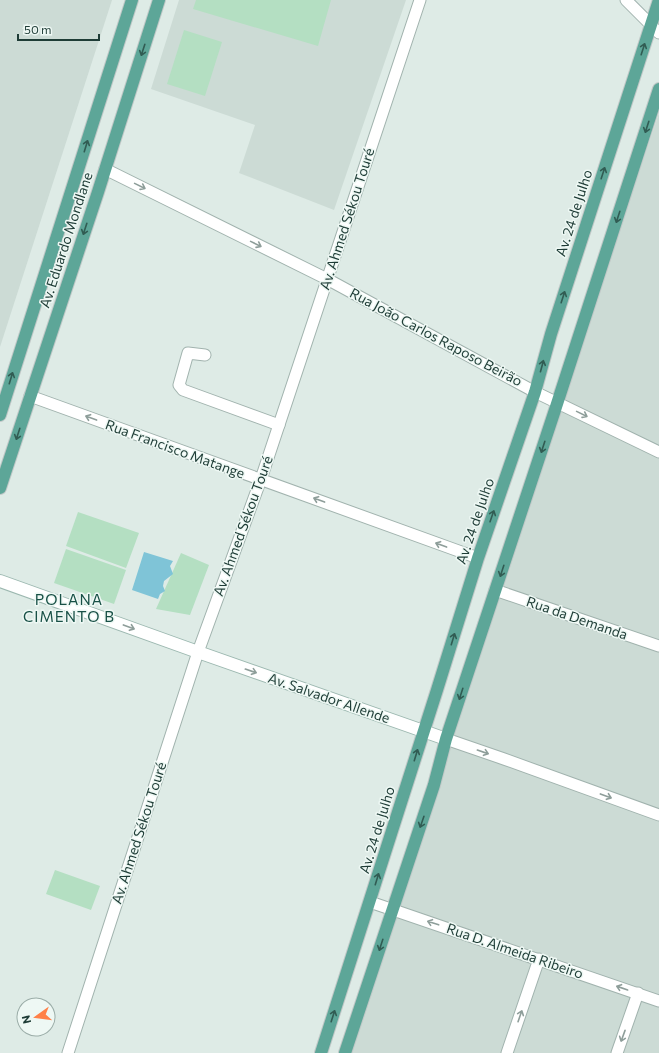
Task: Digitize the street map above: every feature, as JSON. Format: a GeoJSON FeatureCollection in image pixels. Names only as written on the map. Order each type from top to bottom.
{"type":"FeatureCollection","features":[{"type":"Feature","properties":{"kind":"main road","name":"Av. Eduardo Mondlane"},"geometry":{"type":"LineString","coordinates":[[0,416],[33,310],[71,197],[132,0]]}},
{"type":"Feature","properties":{"kind":"main road","name":"Av. Eduardo Mondlane"},"geometry":{"type":"LineString","coordinates":[[0,488],[159,0]]}},
{"type":"Feature","properties":{"kind":"main road","name":"Av. 24 de Julho"},"geometry":{"type":"LineString","coordinates":[[321,1053],[478,558],[535,392],[550,334],[655,28],[659,0]]}},
{"type":"Feature","properties":{"kind":"main road"},"geometry":{"type":"LineString","coordinates":[[346,1053],[392,909],[434,785],[446,739],[558,402],[659,89]]}},
{"type":"Feature","properties":{"kind":"street","name":"Av. Ahmed Sékou Touré"},"geometry":{"type":"LineString","coordinates":[[68,1053],[198,652],[261,480],[420,0]]}},
{"type":"Feature","properties":{"kind":"street"},"geometry":{"type":"LineString","coordinates":[[626,0],[655,28]]}},
{"type":"Feature","properties":{"kind":"street","name":"Rua João Carlos Raposo Beirão"},"geometry":{"type":"LineString","coordinates":[[105,169],[327,279],[535,392],[659,452]]}},
{"type":"Feature","properties":{"kind":"street"},"geometry":{"type":"LineString","coordinates":[[205,355],[188,353],[179,385],[183,390],[279,425]]}},
{"type":"Feature","properties":{"kind":"street","name":"Rua Francisco Matange"},"geometry":{"type":"LineString","coordinates":[[30,396],[478,558]]}},
{"type":"Feature","properties":{"kind":"street","name":"Av. Salvador Allende"},"geometry":{"type":"LineString","coordinates":[[0,581],[659,815]]}},
{"type":"Feature","properties":{"kind":"street","name":"Rua da Demanda"},"geometry":{"type":"LineString","coordinates":[[495,590],[659,646]]}},
{"type":"Feature","properties":{"kind":"street","name":"Rua D. Almeida Ribeiro"},"geometry":{"type":"LineString","coordinates":[[370,902],[659,1001]]}},
{"type":"Feature","properties":{"kind":"street"},"geometry":{"type":"LineString","coordinates":[[507,1053],[539,960]]}},
{"type":"Feature","properties":{"kind":"street"},"geometry":{"type":"LineString","coordinates":[[617,1053],[638,993]]}},
{"type":"Feature","properties":{"kind":"shaded area"},"geometry":{"type":"Polygon","coordinates":[[[0,0],[112,0],[0,347],[0,0]]]}},
{"type":"Feature","properties":{"kind":"shaded area"},"geometry":{"type":"Polygon","coordinates":[[[179,0],[406,0],[334,210],[239,173],[255,125],[151,89],[179,0]]]}},
{"type":"Feature","properties":{"kind":"shaded area"},"geometry":{"type":"Polygon","coordinates":[[[659,113],[659,1053],[342,1053],[659,113]]]}},
{"type":"Feature","properties":{"kind":"green space"},"geometry":{"type":"Polygon","coordinates":[[[196,0],[331,0],[318,46],[193,9],[196,0]]]}},
{"type":"Feature","properties":{"kind":"green space"},"geometry":{"type":"Polygon","coordinates":[[[184,30],[222,42],[205,96],[167,84],[184,30]]]}},
{"type":"Feature","properties":{"kind":"green space"},"geometry":{"type":"Polygon","coordinates":[[[78,512],[139,533],[126,568],[66,546],[78,512]]]}},
{"type":"Feature","properties":{"kind":"green space"},"geometry":{"type":"Polygon","coordinates":[[[66,549],[126,570],[114,604],[54,583],[66,549]]]}},
{"type":"Feature","properties":{"kind":"green space"},"geometry":{"type":"Polygon","coordinates":[[[181,553],[209,565],[190,615],[156,609],[181,553]]]}},
{"type":"Feature","properties":{"kind":"green space"},"geometry":{"type":"Polygon","coordinates":[[[55,870],[100,886],[91,910],[46,894],[55,870]]]}},
{"type":"Feature","properties":{"kind":"water"},"geometry":{"type":"Polygon","coordinates":[[[144,552],[173,561],[170,566],[173,574],[164,581],[163,586],[165,591],[160,594],[158,599],[132,590],[144,552]]]}},
{"type":"Feature","properties":{"kind":"district","name":"POLANA CIMENTO B"},"geometry":{"type":"Point","coordinates":[69,608]}}]}
